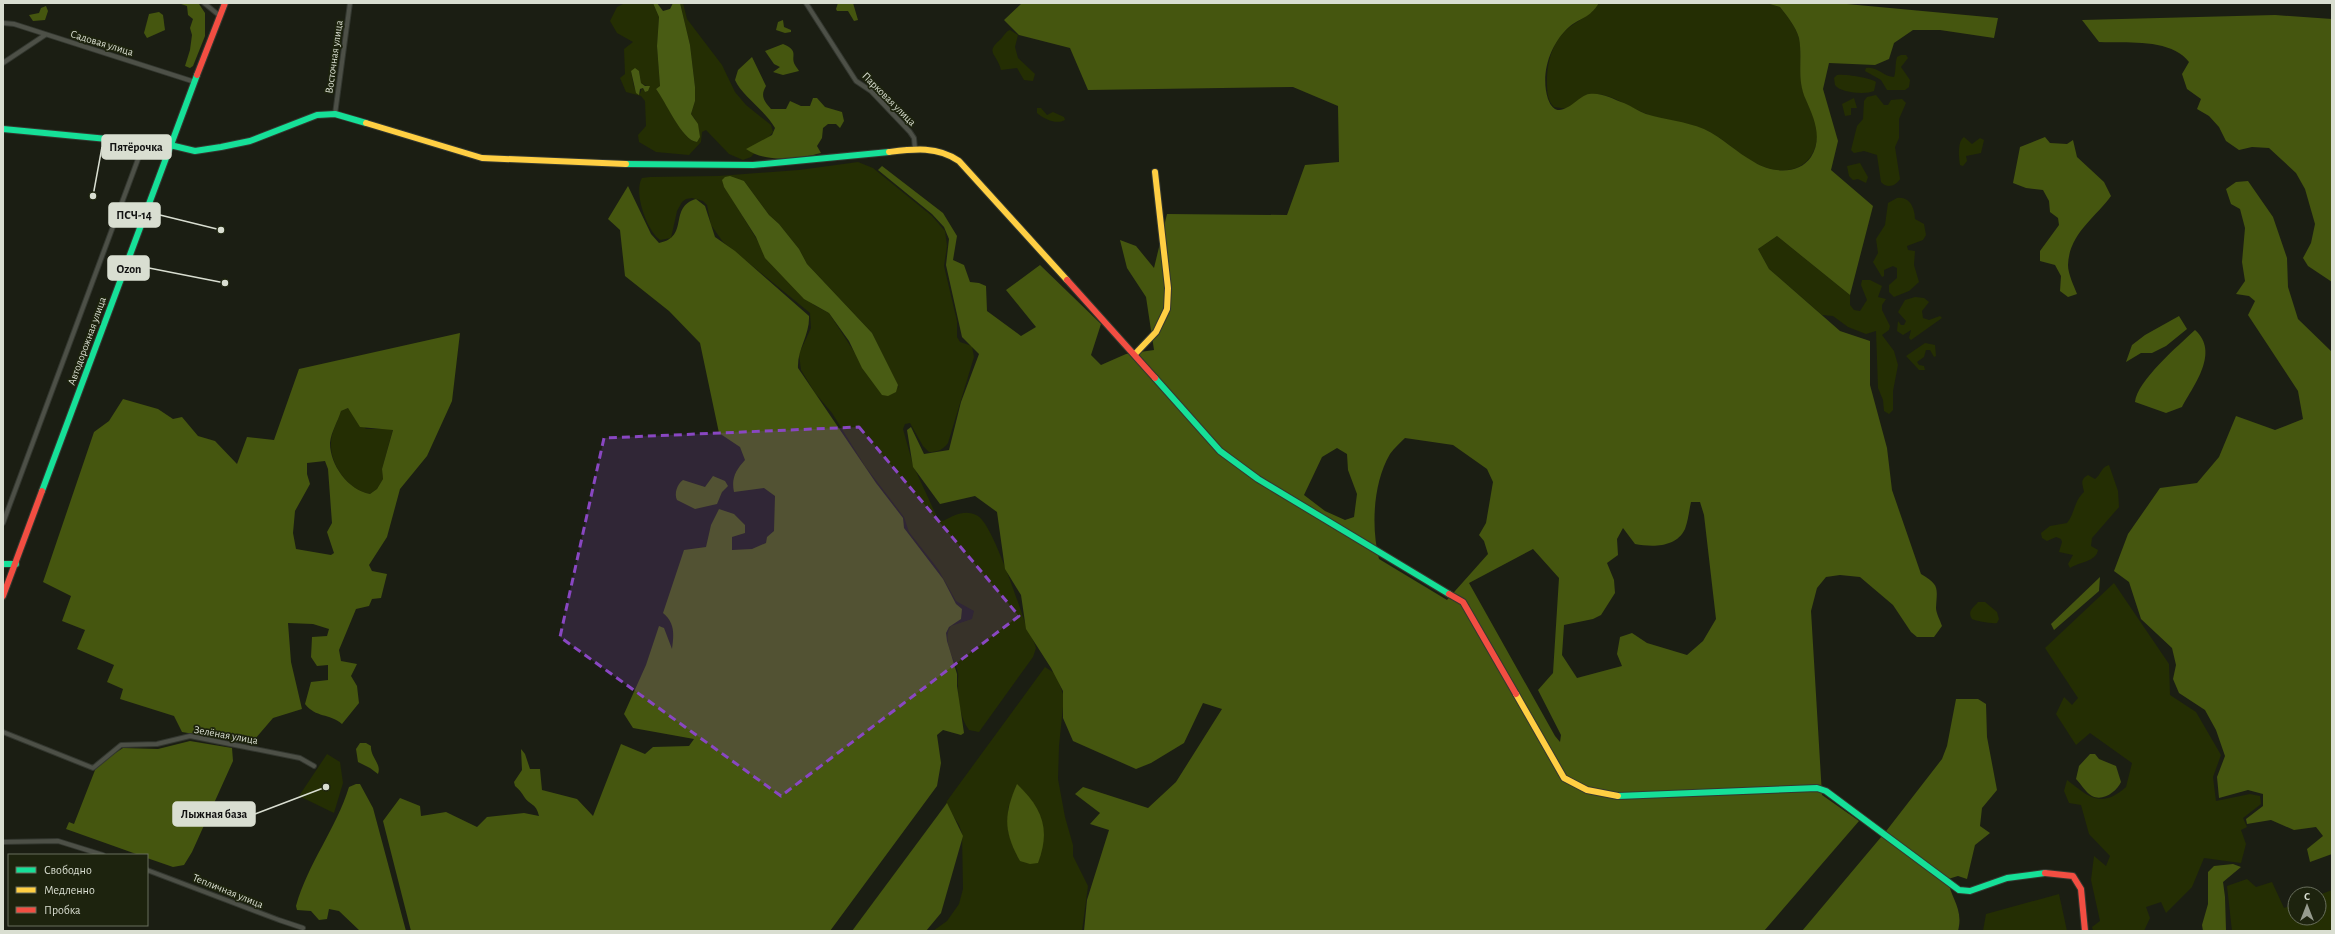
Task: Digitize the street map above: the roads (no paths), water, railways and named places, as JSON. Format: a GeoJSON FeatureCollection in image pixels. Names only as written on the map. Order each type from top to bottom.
{"type":"FeatureCollection","features":[{"type":"Feature","properties":{"kind":"street"},"geometry":{"type":"LineString","coordinates":[[204,3],[220,16]]}},
{"type":"Feature","properties":{"kind":"street","name":"Автодорожная улица"},"geometry":{"type":"LineString","coordinates":[[3,596],[170,145],[225,3]]}},
{"type":"Feature","properties":{"kind":"street","name":"Восточная улица"},"geometry":{"type":"LineString","coordinates":[[335,114],[350,3]]}},
{"type":"Feature","properties":{"kind":"street","name":"Парковая улица"},"geometry":{"type":"LineString","coordinates":[[806,3],[856,80],[871,91],[910,132],[914,138],[915,149]]}},
{"type":"Feature","properties":{"kind":"street","name":"Садовая улица"},"geometry":{"type":"LineString","coordinates":[[3,24],[14,24],[195,82]]}},
{"type":"Feature","properties":{"kind":"street"},"geometry":{"type":"LineString","coordinates":[[3,64],[45,34]]}},
{"type":"Feature","properties":{"kind":"street"},"geometry":{"type":"LineString","coordinates":[[3,129],[170,145],[195,150],[221,147],[250,141],[317,115],[335,114],[482,158],[565,160],[649,165],[754,166],[915,149],[930,148],[944,152],[958,158],[1135,354],[1220,451],[1241,467],[1296,503],[1463,602],[1564,778],[1571,784],[1595,794],[1613,796],[1817,788],[1826,791],[1959,890],[1967,892],[1999,880],[2039,874],[2059,872],[2073,876],[2081,889],[2085,931]]}},
{"type":"Feature","properties":{"kind":"street","name":"Автодорожная улица"},"geometry":{"type":"LineString","coordinates":[[3,523],[144,143]]}},
{"type":"Feature","properties":{"kind":"street"},"geometry":{"type":"LineString","coordinates":[[1135,354],[1156,332],[1167,309],[1168,288],[1154,172]]}},
{"type":"Feature","properties":{"kind":"street"},"geometry":{"type":"LineString","coordinates":[[3,564],[16,564]]}},
{"type":"Feature","properties":{"kind":"street"},"geometry":{"type":"LineString","coordinates":[[3,576],[10,578]]}},
{"type":"Feature","properties":{"kind":"street","name":"Зелёная улица"},"geometry":{"type":"LineString","coordinates":[[3,732],[93,768],[121,745],[157,744],[190,736],[300,758],[314,766]]}},
{"type":"Feature","properties":{"kind":"street"},"geometry":{"type":"LineString","coordinates":[[3,842],[58,842],[100,854]]}},
{"type":"Feature","properties":{"kind":"street","name":"Тепличная улица"},"geometry":{"type":"LineString","coordinates":[[148,870],[303,928]]}},
{"type":"Feature","properties":{"kind":"place","name":"Пятёрочка"},"geometry":{"type":"Point","coordinates":[93,196]}},
{"type":"Feature","properties":{"kind":"place","name":"ПСЧ-14"},"geometry":{"type":"Point","coordinates":[221,230]}},
{"type":"Feature","properties":{"kind":"place","name":"Ozon"},"geometry":{"type":"Point","coordinates":[225,283]}},
{"type":"Feature","properties":{"kind":"place","name":"Лыжная база"},"geometry":{"type":"Point","coordinates":[326,787]}}]}
